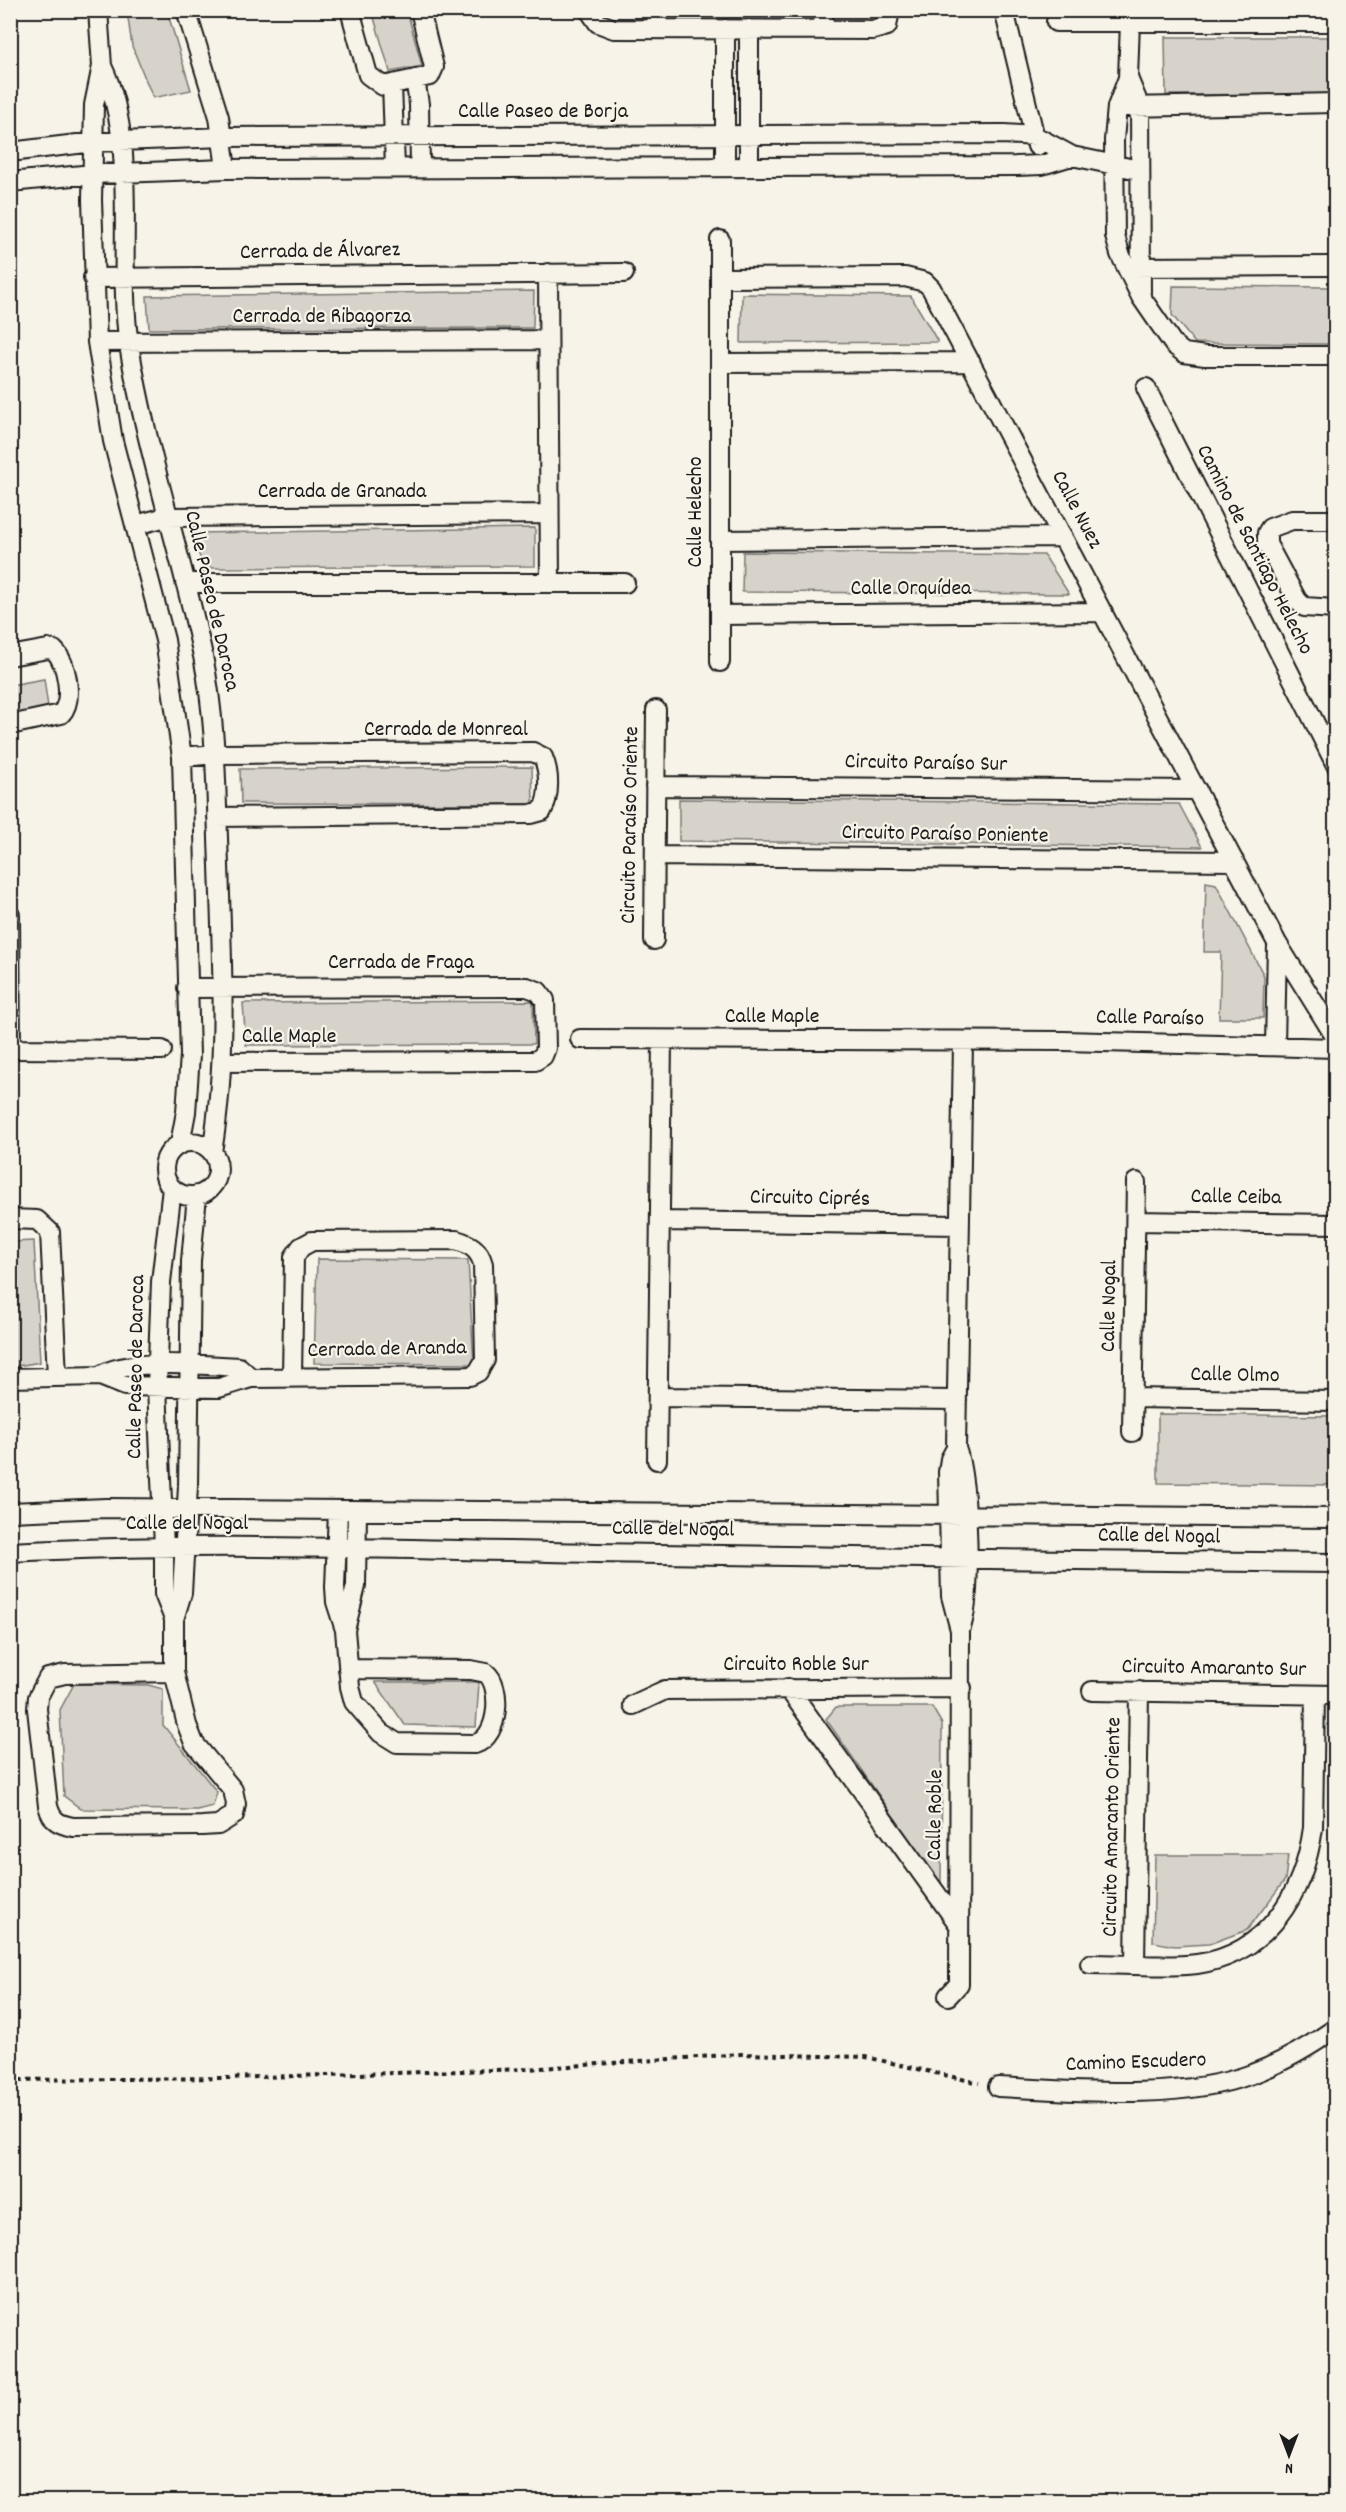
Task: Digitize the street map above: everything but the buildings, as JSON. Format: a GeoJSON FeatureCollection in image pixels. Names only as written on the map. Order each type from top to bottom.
{"type":"FeatureCollection","features":[{"type":"Feature","properties":{"kind":"street","name":"Calle Paseo de Daroca"},"geometry":{"type":"LineString","coordinates":[[98,10],[102,66],[94,105],[93,174],[93,278],[97,342],[113,441],[170,663],[182,757],[189,1086],[180,1144]]}},
{"type":"Feature","properties":{"kind":"street"},"geometry":{"type":"LineString","coordinates":[[186,10],[224,137],[226,169]]}},
{"type":"Feature","properties":{"kind":"street"},"geometry":{"type":"LineString","coordinates":[[350,10],[368,75],[383,86],[430,76],[434,67],[420,10]]}},
{"type":"Feature","properties":{"kind":"street"},"geometry":{"type":"LineString","coordinates":[[654,10],[660,29]]}},
{"type":"Feature","properties":{"kind":"street"},"geometry":{"type":"LineString","coordinates":[[822,10],[825,30]]}},
{"type":"Feature","properties":{"kind":"street"},"geometry":{"type":"LineString","coordinates":[[594,17],[615,29],[879,29],[887,26],[890,10]]}},
{"type":"Feature","properties":{"kind":"street"},"geometry":{"type":"LineString","coordinates":[[1004,10],[1042,165]]}},
{"type":"Feature","properties":{"kind":"street"},"geometry":{"type":"LineString","coordinates":[[1056,22],[1335,22]]}},
{"type":"Feature","properties":{"kind":"street"},"geometry":{"type":"LineString","coordinates":[[1130,22],[1128,78],[1117,107],[1112,165],[1115,236],[1133,267],[1141,297],[1174,345],[1184,352],[1205,356],[1335,356]]}},
{"type":"Feature","properties":{"kind":"street"},"geometry":{"type":"LineString","coordinates":[[725,29],[725,167]]}},
{"type":"Feature","properties":{"kind":"street"},"geometry":{"type":"LineString","coordinates":[[749,29],[749,167]]}},
{"type":"Feature","properties":{"kind":"street","name":"Calle Paseo de Daroca"},"geometry":{"type":"LineString","coordinates":[[102,66],[116,104],[120,140],[124,278],[129,342],[166,517],[203,657],[216,754],[223,1062],[212,1152]]}},
{"type":"Feature","properties":{"kind":"street"},"geometry":{"type":"LineString","coordinates":[[1128,78],[1140,106],[1133,267]]}},
{"type":"Feature","properties":{"kind":"street"},"geometry":{"type":"LineString","coordinates":[[415,79],[420,168]]}},
{"type":"Feature","properties":{"kind":"street"},"geometry":{"type":"LineString","coordinates":[[392,84],[395,168]]}},
{"type":"Feature","properties":{"kind":"street"},"geometry":{"type":"LineString","coordinates":[[1117,107],[1335,103]]}},
{"type":"Feature","properties":{"kind":"street","name":"Calle Paseo de Borja"},"geometry":{"type":"LineString","coordinates":[[10,152],[120,140],[224,137],[1035,136],[1072,156],[1139,170]]}},
{"type":"Feature","properties":{"kind":"street","name":"Calle Paseo de Borja"},"geometry":{"type":"LineString","coordinates":[[10,182],[93,174],[226,169],[1042,165],[1072,156]]}},
{"type":"Feature","properties":{"kind":"street","name":"Calle Helecho"},"geometry":{"type":"LineString","coordinates":[[720,240],[720,662]]}},
{"type":"Feature","properties":{"kind":"street"},"geometry":{"type":"LineString","coordinates":[[1133,267],[1335,266]]}},
{"type":"Feature","properties":{"kind":"street"},"geometry":{"type":"LineString","coordinates":[[548,273],[550,583]]}},
{"type":"Feature","properties":{"kind":"street","name":"Cerrada de Álvarez"},"geometry":{"type":"LineString","coordinates":[[93,278],[624,273]]}},
{"type":"Feature","properties":{"kind":"street","name":"Calle Nuez"},"geometry":{"type":"LineString","coordinates":[[720,278],[905,277],[925,282],[937,296],[1277,943],[1335,1038]]}},
{"type":"Feature","properties":{"kind":"street","name":"Cerrada de Ribagorza"},"geometry":{"type":"LineString","coordinates":[[97,342],[548,340]]}},
{"type":"Feature","properties":{"kind":"street"},"geometry":{"type":"LineString","coordinates":[[720,363],[971,362]]}},
{"type":"Feature","properties":{"kind":"street","name":"Camino de Santiago Helecho"},"geometry":{"type":"LineString","coordinates":[[1146,388],[1335,765]]}},
{"type":"Feature","properties":{"kind":"street","name":"Cerrada de Granada"},"geometry":{"type":"LineString","coordinates":[[136,525],[166,517],[549,514]]}},
{"type":"Feature","properties":{"kind":"street"},"geometry":{"type":"LineString","coordinates":[[1335,520],[1292,520],[1270,528],[1267,533],[1267,544],[1297,600],[1304,607],[1335,609]]}},
{"type":"Feature","properties":{"kind":"street"},"geometry":{"type":"LineString","coordinates":[[720,540],[1063,537]]}},
{"type":"Feature","properties":{"kind":"street"},"geometry":{"type":"LineString","coordinates":[[185,583],[625,583]]}},
{"type":"Feature","properties":{"kind":"street","name":"Calle Orquídea"},"geometry":{"type":"LineString","coordinates":[[720,615],[1103,612]]}},
{"type":"Feature","properties":{"kind":"street"},"geometry":{"type":"LineString","coordinates":[[10,656],[48,649],[54,650],[61,660],[68,703],[61,714],[10,725]]}},
{"type":"Feature","properties":{"kind":"street"},"geometry":{"type":"LineString","coordinates":[[170,663],[203,657]]}},
{"type":"Feature","properties":{"kind":"street","name":"Circuito Paraíso Oriente"},"geometry":{"type":"LineString","coordinates":[[654,940],[656,710]]}},
{"type":"Feature","properties":{"kind":"street","name":"Cerrada de Monreal"},"geometry":{"type":"LineString","coordinates":[[182,757],[216,754],[533,752],[543,757],[547,766],[547,801],[542,811],[531,814],[217,817]]}},
{"type":"Feature","properties":{"kind":"street","name":"Circuito Paraíso Sur"},"geometry":{"type":"LineString","coordinates":[[655,786],[1197,790]]}},
{"type":"Feature","properties":{"kind":"street","name":"Circuito Paraíso Poniente"},"geometry":{"type":"LineString","coordinates":[[655,856],[1234,861]]}},
{"type":"Feature","properties":{"kind":"street"},"geometry":{"type":"LineString","coordinates":[[10,915],[11,1049],[162,1050]]}},
{"type":"Feature","properties":{"kind":"street","name":"Calle Nuez"},"geometry":{"type":"LineString","coordinates":[[1275,1046],[1277,943]]}},
{"type":"Feature","properties":{"kind":"street","name":"Cerrada de Fraga"},"geometry":{"type":"LineString","coordinates":[[187,988],[221,986],[527,987],[538,991],[545,1000],[546,1048],[543,1056],[535,1061]]}},
{"type":"Feature","properties":{"kind":"street","name":"Calle Maple"},"geometry":{"type":"LineString","coordinates":[[580,1039],[963,1043]]}},
{"type":"Feature","properties":{"kind":"street"},"geometry":{"type":"LineString","coordinates":[[657,1460],[662,1040]]}},
{"type":"Feature","properties":{"kind":"street","name":"Calle Paraíso"},"geometry":{"type":"LineString","coordinates":[[963,1043],[1064,1041],[1335,1048]]}},
{"type":"Feature","properties":{"kind":"street"},"geometry":{"type":"LineString","coordinates":[[957,1515],[964,1471],[956,1448],[963,1043]]}},
{"type":"Feature","properties":{"kind":"street","name":"Calle Maple"},"geometry":{"type":"LineString","coordinates":[[223,1062],[535,1061]]}},
{"type":"Feature","properties":{"kind":"street"},"geometry":{"type":"LineString","coordinates":[[197,1143],[212,1152],[219,1169],[213,1186],[197,1195],[180,1193],[172,1188],[164,1173],[164,1164],[167,1156],[180,1144],[197,1143]]}},
{"type":"Feature","properties":{"kind":"street","name":"Calle Nogal"},"geometry":{"type":"LineString","coordinates":[[1132,1432],[1136,1182]]}},
{"type":"Feature","properties":{"kind":"street","name":"Calle Paseo de Daroca"},"geometry":{"type":"LineString","coordinates":[[172,1188],[161,1282],[157,1387],[163,1510],[164,1594],[174,1619]]}},
{"type":"Feature","properties":{"kind":"street"},"geometry":{"type":"LineString","coordinates":[[174,1672],[65,1674],[48,1678],[38,1697],[38,1709],[51,1816],[63,1825],[84,1827],[218,1825],[234,1815],[236,1804],[233,1790],[194,1743],[187,1725],[174,1672],[174,1619],[182,1593],[184,1509],[188,1486],[191,1261],[197,1195]]}},
{"type":"Feature","properties":{"kind":"street"},"geometry":{"type":"LineString","coordinates":[[10,1219],[37,1220],[50,1232],[53,1252],[57,1376]]}},
{"type":"Feature","properties":{"kind":"street","name":"Circuito Ciprés"},"geometry":{"type":"LineString","coordinates":[[660,1221],[960,1225]]}},
{"type":"Feature","properties":{"kind":"street","name":"Calle Ceiba"},"geometry":{"type":"LineString","coordinates":[[1136,1221],[1335,1224]]}},
{"type":"Feature","properties":{"kind":"street","name":"Cerrada de Aranda"},"geometry":{"type":"LineString","coordinates":[[10,1378],[100,1376],[125,1386],[219,1388],[252,1377],[460,1377],[478,1372],[485,1360],[483,1264],[480,1255],[474,1247],[456,1240],[312,1242],[300,1247],[294,1257],[292,1376]]}},
{"type":"Feature","properties":{"kind":"street","name":"Cerrada de Aranda"},"geometry":{"type":"LineString","coordinates":[[100,1376],[109,1369],[126,1365],[157,1365],[239,1367],[252,1377]]}},
{"type":"Feature","properties":{"kind":"street"},"geometry":{"type":"LineString","coordinates":[[658,1397],[957,1400]]}},
{"type":"Feature","properties":{"kind":"street","name":"Calle Olmo"},"geometry":{"type":"LineString","coordinates":[[1133,1398],[1335,1401]]}},
{"type":"Feature","properties":{"kind":"street","name":"Calle del Nogal"},"geometry":{"type":"LineString","coordinates":[[10,1512],[106,1508],[1335,1518]]}},
{"type":"Feature","properties":{"kind":"street"},"geometry":{"type":"LineString","coordinates":[[338,1511],[336,1602],[345,1630],[348,1669],[354,1702],[381,1733],[397,1743],[475,1744],[486,1738],[495,1725],[494,1684],[486,1673],[471,1670],[348,1669]]}},
{"type":"Feature","properties":{"kind":"street"},"geometry":{"type":"LineString","coordinates":[[345,1630],[354,1601],[357,1511]]}},
{"type":"Feature","properties":{"kind":"street","name":"Calle Roble"},"geometry":{"type":"LineString","coordinates":[[948,1996],[959,1984],[962,1688],[960,1630],[952,1608],[959,1560],[957,1515]]}},
{"type":"Feature","properties":{"kind":"street","name":"Calle del Nogal"},"geometry":{"type":"LineString","coordinates":[[10,1552],[164,1547],[356,1548],[959,1560],[1335,1563]]}},
{"type":"Feature","properties":{"kind":"street"},"geometry":{"type":"LineString","coordinates":[[788,1688],[959,1925]]}},
{"type":"Feature","properties":{"kind":"street","name":"Circuito Roble Sur"},"geometry":{"type":"LineString","coordinates":[[633,1705],[665,1690],[962,1688]]}},
{"type":"Feature","properties":{"kind":"street","name":"Circuito Amaranto Sur"},"geometry":{"type":"LineString","coordinates":[[1092,1691],[1335,1695]]}},
{"type":"Feature","properties":{"kind":"street","name":"Circuito Amaranto Oriente"},"geometry":{"type":"LineString","coordinates":[[1135,1964],[1139,1691]]}},
{"type":"Feature","properties":{"kind":"street"},"geometry":{"type":"LineString","coordinates":[[1090,1964],[1195,1964],[1220,1959],[1259,1936],[1280,1916],[1296,1892],[1306,1868],[1313,1827],[1315,1695]]}},
{"type":"Feature","properties":{"kind":"street","name":"Camino Escudero"},"geometry":{"type":"LineString","coordinates":[[998,2087],[1090,2091],[1178,2089],[1225,2082],[1284,2061],[1335,2028]]}},
{"type":"Feature","properties":{"kind":"path"},"geometry":{"type":"LineString","coordinates":[[10,2080],[227,2078],[527,2069],[741,2054],[866,2057],[998,2087]]}},
{"type":"Feature","properties":{"kind":"shaded area"},"geometry":{"type":"Polygon","coordinates":[[[127,11],[167,11],[191,90],[153,98],[132,46],[127,11]]]}},
{"type":"Feature","properties":{"kind":"shaded area"},"geometry":{"type":"Polygon","coordinates":[[[372,11],[407,11],[422,66],[390,72],[372,11]]]}},
{"type":"Feature","properties":{"kind":"shaded area"},"geometry":{"type":"Polygon","coordinates":[[[1165,37],[1335,37],[1335,94],[1166,95],[1165,37]]]}},
{"type":"Feature","properties":{"kind":"shaded area"},"geometry":{"type":"Polygon","coordinates":[[[1173,286],[1335,287],[1335,344],[1195,343],[1172,315],[1173,286]]]}},
{"type":"Feature","properties":{"kind":"shaded area"},"geometry":{"type":"Polygon","coordinates":[[[534,291],[533,328],[149,329],[147,296],[534,291]]]}},
{"type":"Feature","properties":{"kind":"shaded area"},"geometry":{"type":"Polygon","coordinates":[[[742,294],[911,296],[938,342],[741,343],[742,294]]]}},
{"type":"Feature","properties":{"kind":"shaded area"},"geometry":{"type":"Polygon","coordinates":[[[535,528],[535,566],[204,568],[191,533],[535,528]]]}},
{"type":"Feature","properties":{"kind":"shaded area"},"geometry":{"type":"Polygon","coordinates":[[[743,552],[1044,555],[1069,594],[742,592],[743,552]]]}},
{"type":"Feature","properties":{"kind":"shaded area"},"geometry":{"type":"Polygon","coordinates":[[[44,679],[48,707],[11,715],[11,685],[44,679]]]}},
{"type":"Feature","properties":{"kind":"shaded area"},"geometry":{"type":"Polygon","coordinates":[[[532,767],[533,804],[241,803],[240,769],[532,767]]]}},
{"type":"Feature","properties":{"kind":"shaded area"},"geometry":{"type":"Polygon","coordinates":[[[679,799],[1179,804],[1202,847],[679,841],[679,799]]]}},
{"type":"Feature","properties":{"kind":"shaded area"},"geometry":{"type":"Polygon","coordinates":[[[1206,882],[1216,884],[1264,976],[1263,1018],[1219,1018],[1221,952],[1204,952],[1206,882]]]}},
{"type":"Feature","properties":{"kind":"shaded area"},"geometry":{"type":"Polygon","coordinates":[[[533,1001],[534,1044],[246,1045],[243,1003],[533,1001]]]}},
{"type":"Feature","properties":{"kind":"shaded area"},"geometry":{"type":"Polygon","coordinates":[[[34,1241],[40,1362],[11,1367],[11,1242],[34,1241]]]}},
{"type":"Feature","properties":{"kind":"shaded area"},"geometry":{"type":"Polygon","coordinates":[[[317,1259],[468,1260],[474,1364],[314,1363],[317,1259]]]}},
{"type":"Feature","properties":{"kind":"shaded area"},"geometry":{"type":"Polygon","coordinates":[[[1158,1414],[1335,1416],[1335,1485],[1158,1483],[1158,1414]]]}},
{"type":"Feature","properties":{"kind":"shaded area"},"geometry":{"type":"Polygon","coordinates":[[[375,1682],[479,1682],[476,1727],[405,1725],[375,1682]]]}},
{"type":"Feature","properties":{"kind":"shaded area"},"geometry":{"type":"Polygon","coordinates":[[[74,1684],[148,1685],[163,1689],[163,1725],[217,1792],[213,1806],[197,1810],[81,1809],[64,1796],[60,1710],[74,1684]]]}},
{"type":"Feature","properties":{"kind":"shaded area"},"geometry":{"type":"Polygon","coordinates":[[[836,1707],[932,1707],[942,1724],[941,1885],[826,1719],[836,1707]]]}},
{"type":"Feature","properties":{"kind":"shaded area"},"geometry":{"type":"Polygon","coordinates":[[[1155,1855],[1288,1855],[1285,1880],[1247,1930],[1209,1944],[1175,1946],[1153,1942],[1155,1855]]]}}]}
